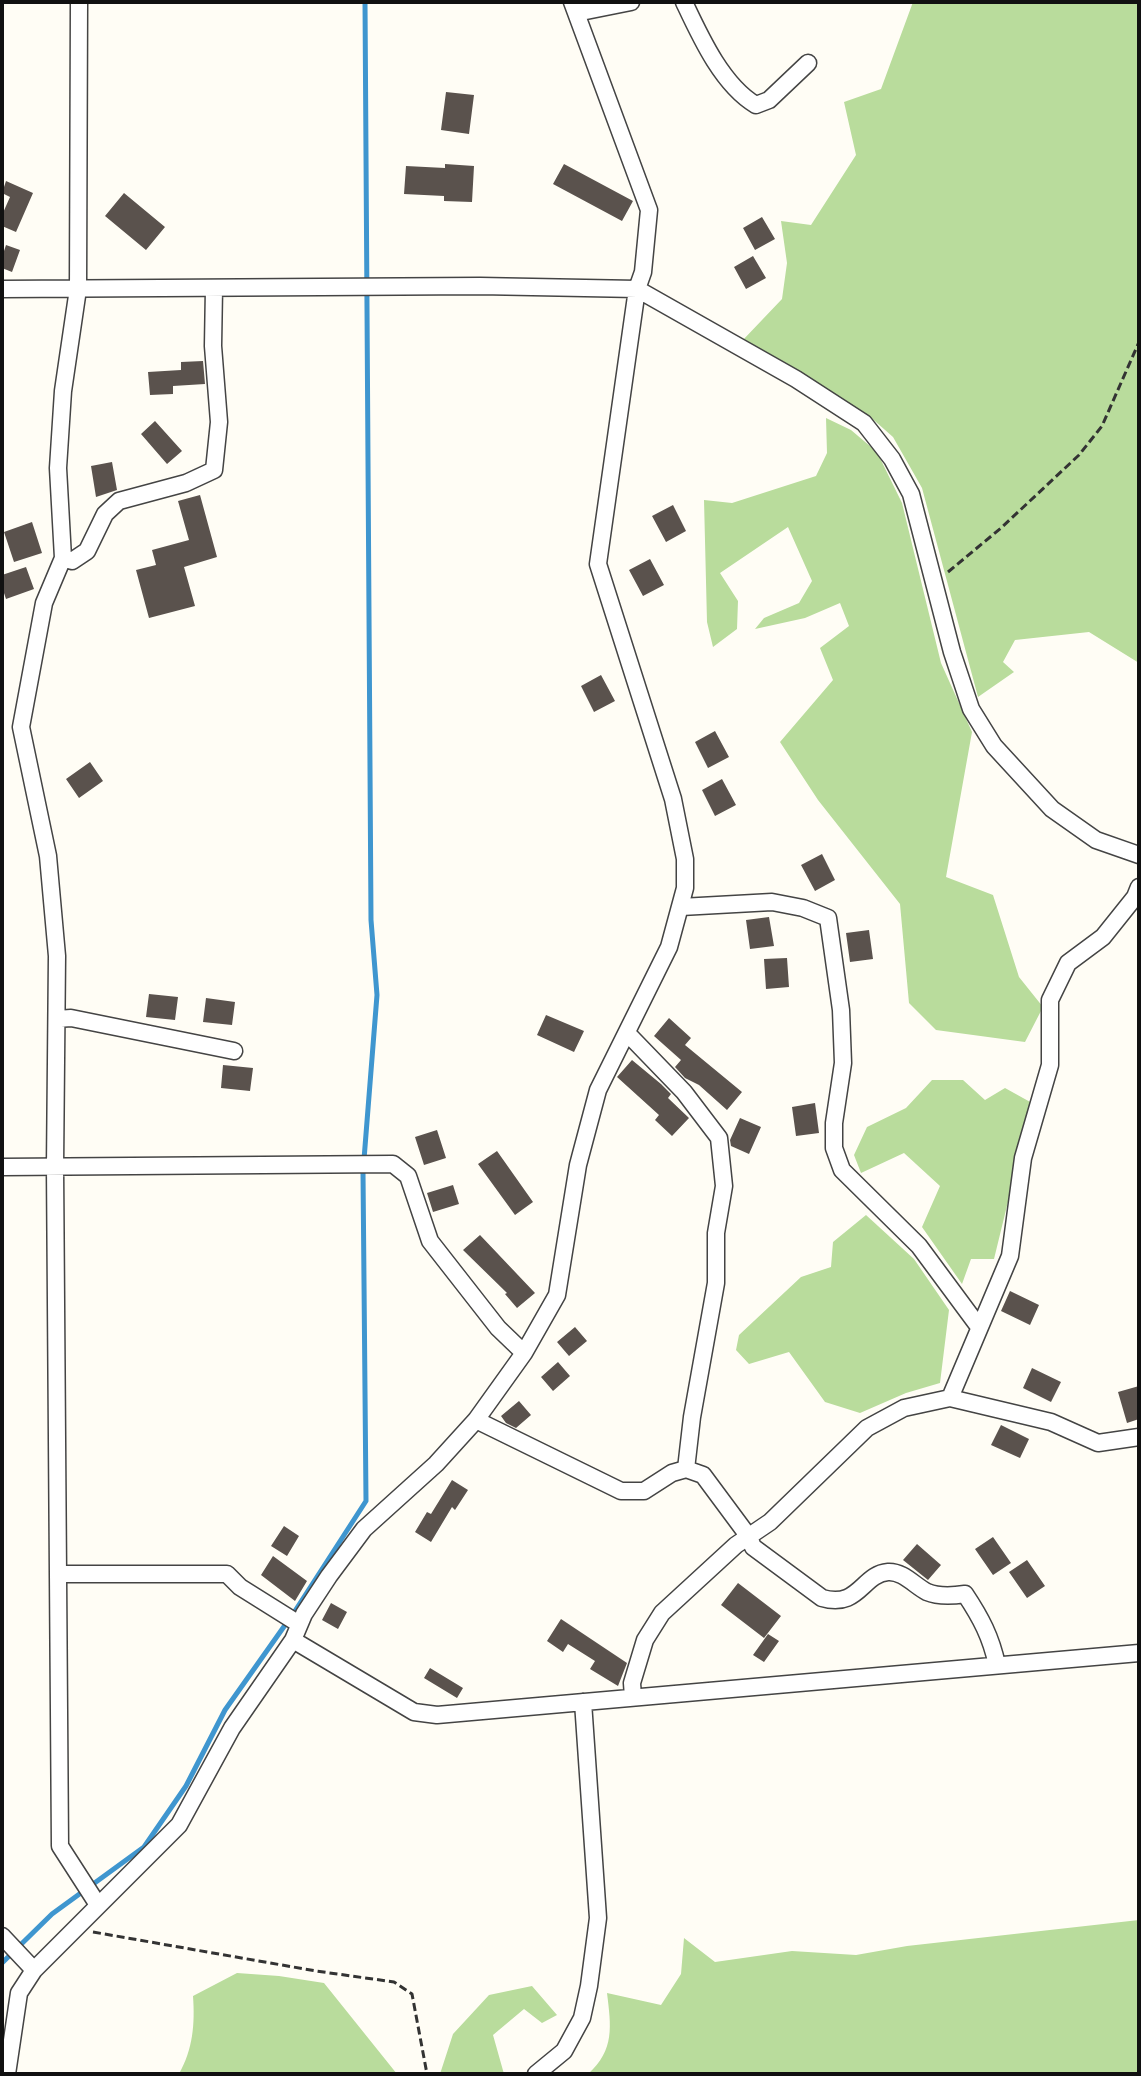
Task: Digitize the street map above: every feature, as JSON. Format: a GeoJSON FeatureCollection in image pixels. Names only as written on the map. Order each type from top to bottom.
{"type":"FeatureCollection","features":[{"type":"Feature","properties":{"kind":"street"},"geometry":{"type":"LineString","coordinates":[[79,2],[78,289],[63,391],[58,468],[63,558],[44,603],[21,727],[48,856],[57,956],[55,1167],[60,1846],[78,1877],[86,1914]]}},
{"type":"Feature","properties":{"kind":"street"},"geometry":{"type":"LineString","coordinates":[[7,2074],[19,1993],[29,1965],[179,1825],[232,1728],[329,1576],[364,1529],[436,1464],[476,1420],[524,1353],[557,1295],[578,1165],[598,1090],[669,947],[685,888],[685,859],[673,799],[598,564],[637,289],[643,272],[649,210],[574,7],[631,2]]}},
{"type":"Feature","properties":{"kind":"street"},"geometry":{"type":"LineString","coordinates":[[684,2],[704,46],[743,98],[756,105],[769,100],[808,63]]}},
{"type":"Feature","properties":{"kind":"street"},"geometry":{"type":"LineString","coordinates":[[2,289],[494,286],[637,289],[796,379],[864,423],[892,459],[911,494],[952,652],[971,709],[994,746],[1052,809],[1096,840],[1139,855]]}},
{"type":"Feature","properties":{"kind":"street"},"geometry":{"type":"LineString","coordinates":[[63,558],[72,561],[87,551],[105,514],[119,501],[186,483],[214,470],[219,422],[213,346],[214,288]]}},
{"type":"Feature","properties":{"kind":"street"},"geometry":{"type":"LineString","coordinates":[[950,1398],[1010,1256],[1023,1158],[1050,1065],[1050,1000],[1068,963],[1103,937],[1135,897],[1139,887]]}},
{"type":"Feature","properties":{"kind":"street"},"geometry":{"type":"LineString","coordinates":[[681,907],[772,902],[803,908],[828,918],[841,1010],[843,1063],[834,1123],[834,1148],[842,1170],[919,1246],[979,1327]]}},
{"type":"Feature","properties":{"kind":"street"},"geometry":{"type":"LineString","coordinates":[[57,1019],[71,1018],[234,1051]]}},
{"type":"Feature","properties":{"kind":"street"},"geometry":{"type":"LineString","coordinates":[[627,1033],[676,1083],[719,1138],[724,1186],[716,1233],[716,1283],[686,1469]]}},
{"type":"Feature","properties":{"kind":"street"},"geometry":{"type":"LineString","coordinates":[[2,1167],[393,1164],[408,1176],[430,1241],[498,1328],[524,1353]]}},
{"type":"Feature","properties":{"kind":"street"},"geometry":{"type":"LineString","coordinates":[[633,1697],[632,1683],[645,1640],[662,1613],[736,1545],[770,1522],[867,1428],[904,1408],[950,1398],[1051,1422],[1098,1443],[1139,1437]]}},
{"type":"Feature","properties":{"kind":"street"},"geometry":{"type":"LineString","coordinates":[[476,1420],[621,1491],[644,1491],[672,1473],[686,1469],[703,1475],[749,1537],[753,1547],[822,1598],[835,1602],[849,1597],[876,1576],[888,1572],[899,1574],[929,1593],[940,1596],[965,1594],[984,1622],[992,1640],[997,1665]]}},
{"type":"Feature","properties":{"kind":"street"},"geometry":{"type":"LineString","coordinates":[[58,1574],[227,1574],[296,1632],[414,1712],[437,1715],[1139,1653]]}},
{"type":"Feature","properties":{"kind":"street"},"geometry":{"type":"LineString","coordinates":[[536,2074],[564,2051],[582,2018],[598,1918],[583,1702]]}},
{"type":"Feature","properties":{"kind":"street"},"geometry":{"type":"LineString","coordinates":[[3,1937],[29,1965]]}},
{"type":"Feature","properties":{"kind":"path"},"geometry":{"type":"LineString","coordinates":[[936,582],[1001,528],[1079,455],[1102,426],[1139,342]]}},
{"type":"Feature","properties":{"kind":"path"},"geometry":{"type":"LineString","coordinates":[[86,1914],[301,1969],[394,1982],[412,1994],[427,2074]]}},
{"type":"Feature","properties":{"kind":"green space"},"geometry":{"type":"Polygon","coordinates":[[[913,2],[1139,2],[1139,663],[1089,632],[1015,640],[1003,662],[1014,672],[978,697],[922,488],[893,437],[868,415],[742,341],[782,299],[787,263],[781,221],[811,225],[856,155],[844,102],[881,89],[913,2]]]}},
{"type":"Feature","properties":{"kind":"green space"},"geometry":{"type":"Polygon","coordinates":[[[826,418],[851,430],[877,452],[902,503],[941,663],[972,732],[946,877],[993,895],[1019,977],[1043,1007],[1025,1042],[936,1030],[909,1003],[900,904],[818,800],[780,742],[833,680],[820,648],[849,626],[840,603],[805,618],[755,629],[764,618],[799,603],[812,581],[788,527],[720,573],[738,601],[737,629],[713,647],[707,622],[704,500],[732,503],[816,476],[827,453],[826,418]]]}},
{"type":"Feature","properties":{"kind":"green space"},"geometry":{"type":"Polygon","coordinates":[[[932,1080],[963,1080],[985,1100],[1005,1088],[1032,1103],[994,1259],[971,1259],[962,1284],[922,1227],[940,1186],[904,1153],[861,1173],[854,1155],[867,1127],[906,1108],[932,1080]]]}},
{"type":"Feature","properties":{"kind":"green space"},"geometry":{"type":"Polygon","coordinates":[[[866,1215],[914,1259],[949,1310],[940,1383],[906,1393],[860,1413],[825,1402],[789,1352],[749,1364],[736,1350],[739,1335],[801,1277],[831,1267],[833,1242],[866,1215]]]}},
{"type":"Feature","properties":{"kind":"green space"},"geometry":{"type":"Polygon","coordinates":[[[1139,1920],[1139,2074],[588,2074],[607,2047],[610,2027],[607,1993],[661,2005],[681,1974],[684,1938],[715,1962],[792,1951],[856,1955],[907,1946],[1139,1920]]]}},
{"type":"Feature","properties":{"kind":"green space"},"geometry":{"type":"Polygon","coordinates":[[[237,1973],[324,1983],[397,2074],[179,2074],[192,2036],[193,1996],[237,1973]]]}},
{"type":"Feature","properties":{"kind":"green space"},"geometry":{"type":"Polygon","coordinates":[[[532,1986],[557,2015],[542,2023],[524,2009],[493,2035],[504,2074],[440,2074],[453,2034],[489,1995],[532,1986]]]}},
{"type":"Feature","properties":{"kind":"building"},"geometry":{"type":"Polygon","coordinates":[[[446,92],[474,95],[469,134],[441,130],[446,92]]]}},
{"type":"Feature","properties":{"kind":"building"},"geometry":{"type":"Polygon","coordinates":[[[445,164],[474,166],[472,202],[444,201],[444,196],[404,194],[406,166],[445,168],[445,164]]]}},
{"type":"Feature","properties":{"kind":"building"},"geometry":{"type":"Polygon","coordinates":[[[564,164],[633,201],[622,221],[553,184],[564,164]]]}},
{"type":"Feature","properties":{"kind":"building"},"geometry":{"type":"Polygon","coordinates":[[[6,181],[33,193],[16,232],[2,226],[2,215],[10,197],[2,193],[6,181]]]}},
{"type":"Feature","properties":{"kind":"building"},"geometry":{"type":"Polygon","coordinates":[[[124,193],[165,227],[146,250],[105,216],[124,193]]]}},
{"type":"Feature","properties":{"kind":"building"},"geometry":{"type":"Polygon","coordinates":[[[762,217],[775,239],[755,250],[743,228],[762,217]]]}},
{"type":"Feature","properties":{"kind":"building"},"geometry":{"type":"Polygon","coordinates":[[[6,245],[20,250],[12,272],[2,268],[6,245]]]}},
{"type":"Feature","properties":{"kind":"building"},"geometry":{"type":"Polygon","coordinates":[[[753,256],[766,278],[746,289],[734,267],[753,256]]]}},
{"type":"Feature","properties":{"kind":"building"},"geometry":{"type":"Polygon","coordinates":[[[203,361],[205,384],[173,386],[173,394],[150,395],[148,372],[181,370],[181,362],[203,361]]]}},
{"type":"Feature","properties":{"kind":"building"},"geometry":{"type":"Polygon","coordinates":[[[155,421],[182,451],[167,464],[141,434],[155,421]]]}},
{"type":"Feature","properties":{"kind":"building"},"geometry":{"type":"Polygon","coordinates":[[[112,462],[117,490],[96,497],[91,466],[112,462]]]}},
{"type":"Feature","properties":{"kind":"building"},"geometry":{"type":"Polygon","coordinates":[[[200,495],[217,557],[184,567],[195,606],[149,618],[136,570],[156,565],[152,550],[189,540],[178,501],[200,495]]]}},
{"type":"Feature","properties":{"kind":"building"},"geometry":{"type":"Polygon","coordinates":[[[673,505],[686,531],[666,542],[652,516],[673,505]]]}},
{"type":"Feature","properties":{"kind":"building"},"geometry":{"type":"Polygon","coordinates":[[[32,522],[42,553],[14,562],[4,532],[32,522]]]}},
{"type":"Feature","properties":{"kind":"building"},"geometry":{"type":"Polygon","coordinates":[[[650,559],[664,585],[643,596],[629,570],[650,559]]]}},
{"type":"Feature","properties":{"kind":"building"},"geometry":{"type":"Polygon","coordinates":[[[26,567],[34,589],[6,599],[2,575],[26,567]]]}},
{"type":"Feature","properties":{"kind":"building"},"geometry":{"type":"Polygon","coordinates":[[[601,675],[615,701],[594,712],[581,686],[601,675]]]}},
{"type":"Feature","properties":{"kind":"building"},"geometry":{"type":"Polygon","coordinates":[[[715,731],[729,757],[708,768],[695,742],[715,731]]]}},
{"type":"Feature","properties":{"kind":"building"},"geometry":{"type":"Polygon","coordinates":[[[90,762],[103,781],[79,798],[66,779],[90,762]]]}},
{"type":"Feature","properties":{"kind":"building"},"geometry":{"type":"Polygon","coordinates":[[[722,779],[736,805],[715,816],[702,790],[722,779]]]}},
{"type":"Feature","properties":{"kind":"building"},"geometry":{"type":"Polygon","coordinates":[[[822,854],[835,880],[815,891],[801,865],[822,854]]]}},
{"type":"Feature","properties":{"kind":"building"},"geometry":{"type":"Polygon","coordinates":[[[769,917],[774,946],[750,949],[746,920],[769,917]]]}},
{"type":"Feature","properties":{"kind":"building"},"geometry":{"type":"Polygon","coordinates":[[[869,930],[873,959],[850,962],[846,933],[869,930]]]}},
{"type":"Feature","properties":{"kind":"building"},"geometry":{"type":"Polygon","coordinates":[[[787,958],[789,987],[766,989],[764,959],[787,958]]]}},
{"type":"Feature","properties":{"kind":"building"},"geometry":{"type":"Polygon","coordinates":[[[149,994],[178,997],[175,1020],[146,1017],[149,994]]]}},
{"type":"Feature","properties":{"kind":"building"},"geometry":{"type":"Polygon","coordinates":[[[206,998],[235,1002],[232,1025],[203,1022],[206,998]]]}},
{"type":"Feature","properties":{"kind":"building"},"geometry":{"type":"Polygon","coordinates":[[[546,1015],[584,1031],[574,1052],[537,1035],[546,1015]]]}},
{"type":"Feature","properties":{"kind":"building"},"geometry":{"type":"Polygon","coordinates":[[[669,1018],[691,1038],[685,1045],[742,1092],[727,1110],[699,1085],[685,1078],[675,1067],[681,1060],[654,1036],[669,1018]]]}},
{"type":"Feature","properties":{"kind":"building"},"geometry":{"type":"Polygon","coordinates":[[[632,1060],[671,1094],[668,1098],[689,1118],[672,1136],[655,1120],[659,1115],[617,1077],[632,1060]]]}},
{"type":"Feature","properties":{"kind":"building"},"geometry":{"type":"Polygon","coordinates":[[[223,1065],[253,1068],[250,1091],[221,1088],[223,1065]]]}},
{"type":"Feature","properties":{"kind":"building"},"geometry":{"type":"Polygon","coordinates":[[[815,1103],[819,1133],[796,1136],[792,1107],[815,1103]]]}},
{"type":"Feature","properties":{"kind":"building"},"geometry":{"type":"Polygon","coordinates":[[[740,1118],[761,1127],[749,1154],[731,1146],[730,1140],[740,1118]]]}},
{"type":"Feature","properties":{"kind":"building"},"geometry":{"type":"Polygon","coordinates":[[[437,1130],[446,1158],[424,1165],[415,1137],[437,1130]]]}},
{"type":"Feature","properties":{"kind":"building"},"geometry":{"type":"Polygon","coordinates":[[[497,1151],[533,1202],[515,1215],[478,1164],[497,1151]]]}},
{"type":"Feature","properties":{"kind":"building"},"geometry":{"type":"Polygon","coordinates":[[[453,1185],[459,1204],[433,1212],[427,1193],[453,1185]]]}},
{"type":"Feature","properties":{"kind":"building"},"geometry":{"type":"Polygon","coordinates":[[[480,1235],[535,1293],[517,1308],[507,1293],[463,1250],[480,1235]]]}},
{"type":"Feature","properties":{"kind":"building"},"geometry":{"type":"Polygon","coordinates":[[[1010,1291],[1039,1305],[1030,1325],[1001,1311],[1010,1291]]]}},
{"type":"Feature","properties":{"kind":"building"},"geometry":{"type":"Polygon","coordinates":[[[575,1327],[587,1341],[569,1356],[557,1342],[575,1327]]]}},
{"type":"Feature","properties":{"kind":"building"},"geometry":{"type":"Polygon","coordinates":[[[558,1362],[570,1376],[553,1391],[541,1377],[558,1362]]]}},
{"type":"Feature","properties":{"kind":"building"},"geometry":{"type":"Polygon","coordinates":[[[1032,1368],[1061,1382],[1051,1402],[1023,1388],[1032,1368]]]}},
{"type":"Feature","properties":{"kind":"building"},"geometry":{"type":"Polygon","coordinates":[[[1139,1386],[1139,1419],[1127,1423],[1118,1392],[1139,1386]]]}},
{"type":"Feature","properties":{"kind":"building"},"geometry":{"type":"Polygon","coordinates":[[[519,1401],[531,1415],[516,1428],[501,1416],[519,1401]]]}},
{"type":"Feature","properties":{"kind":"building"},"geometry":{"type":"Polygon","coordinates":[[[1001,1425],[1029,1439],[1020,1458],[991,1445],[1001,1425]]]}},
{"type":"Feature","properties":{"kind":"building"},"geometry":{"type":"Polygon","coordinates":[[[452,1480],[468,1490],[455,1510],[452,1507],[431,1542],[415,1532],[427,1512],[431,1514],[452,1480]]]}},
{"type":"Feature","properties":{"kind":"building"},"geometry":{"type":"Polygon","coordinates":[[[284,1526],[299,1536],[287,1556],[271,1546],[284,1526]]]}},
{"type":"Feature","properties":{"kind":"building"},"geometry":{"type":"Polygon","coordinates":[[[993,1537],[1011,1563],[993,1575],[975,1549],[993,1537]]]}},
{"type":"Feature","properties":{"kind":"building"},"geometry":{"type":"Polygon","coordinates":[[[917,1544],[941,1565],[928,1580],[903,1560],[917,1544]]]}},
{"type":"Feature","properties":{"kind":"building"},"geometry":{"type":"Polygon","coordinates":[[[273,1556],[307,1581],[295,1601],[261,1575],[273,1556]]]}},
{"type":"Feature","properties":{"kind":"building"},"geometry":{"type":"Polygon","coordinates":[[[1027,1560],[1045,1586],[1027,1598],[1009,1572],[1027,1560]]]}},
{"type":"Feature","properties":{"kind":"building"},"geometry":{"type":"Polygon","coordinates":[[[738,1583],[781,1616],[764,1638],[721,1605],[738,1583]]]}},
{"type":"Feature","properties":{"kind":"building"},"geometry":{"type":"Polygon","coordinates":[[[331,1603],[347,1612],[338,1629],[322,1620],[331,1603]]]}},
{"type":"Feature","properties":{"kind":"building"},"geometry":{"type":"Polygon","coordinates":[[[561,1619],[627,1663],[618,1686],[590,1669],[595,1661],[568,1644],[563,1652],[547,1641],[561,1619]]]}},
{"type":"Feature","properties":{"kind":"building"},"geometry":{"type":"Polygon","coordinates":[[[768,1634],[779,1641],[764,1662],[753,1655],[768,1634]]]}},
{"type":"Feature","properties":{"kind":"building"},"geometry":{"type":"Polygon","coordinates":[[[430,1668],[463,1688],[457,1698],[424,1678],[430,1668]]]}},
{"type":"Feature","properties":{"kind":"waterway"},"geometry":{"type":"LineString","coordinates":[[2,1963],[52,1914],[144,1847],[186,1786],[225,1710],[295,1611],[366,1501],[363,1172],[377,995],[371,920],[365,2]]}}]}
